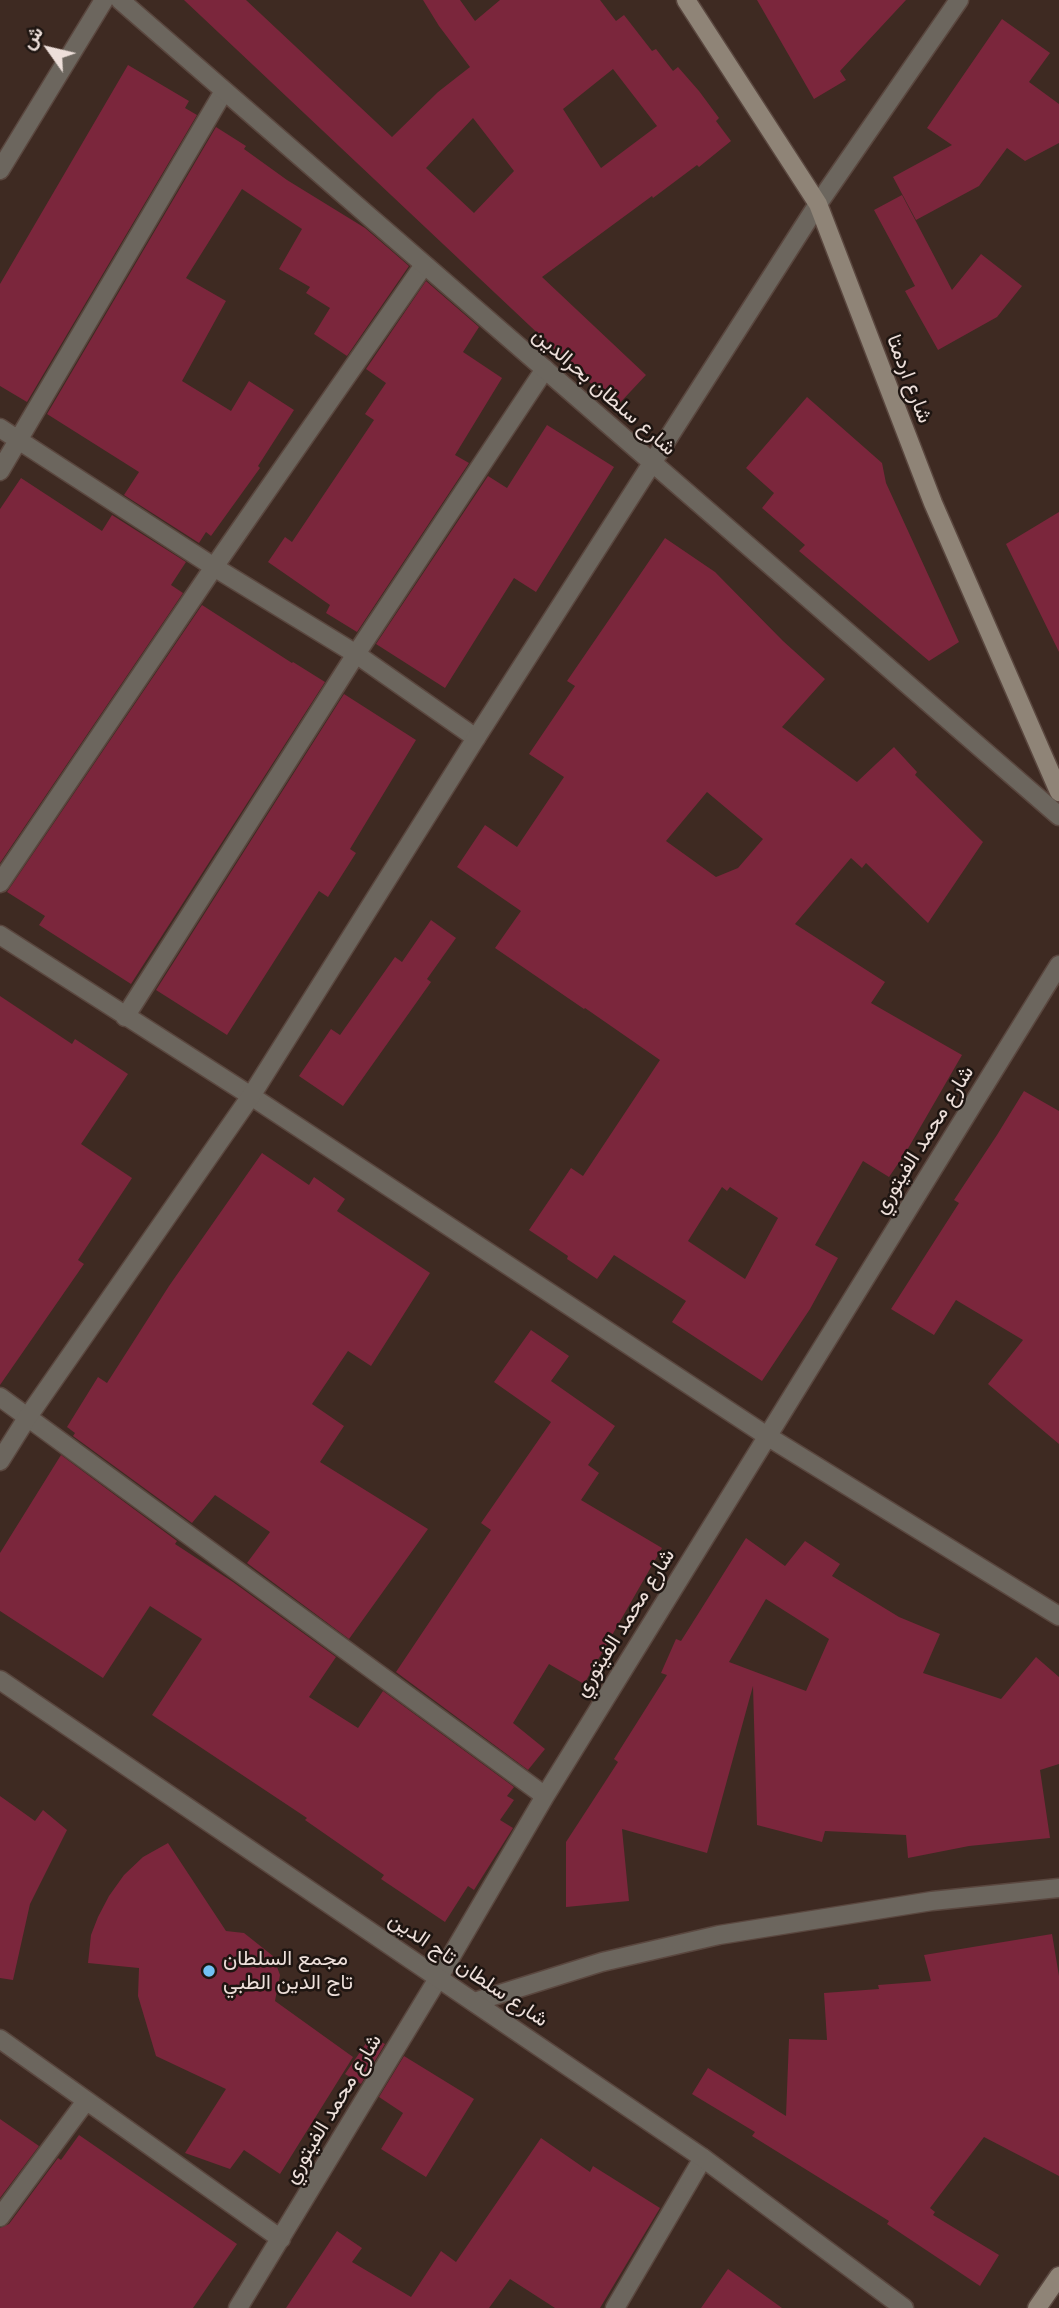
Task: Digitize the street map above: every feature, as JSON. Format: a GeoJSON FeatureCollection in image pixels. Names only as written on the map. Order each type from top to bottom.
{"type":"FeatureCollection","features":[{"type":"Feature","properties":{"kind":"main road","name":"شارع اردمتا"},"geometry":{"type":"LineString","coordinates":[[686,0],[818,204],[933,503],[1059,792]]}},
{"type":"Feature","properties":{"kind":"main road"},"geometry":{"type":"LineString","coordinates":[[1037,2308],[1059,2276]]}},
{"type":"Feature","properties":{"kind":"street"},"geometry":{"type":"LineString","coordinates":[[0,170],[104,0]]}},
{"type":"Feature","properties":{"kind":"street","name":"شارع سلطان بحرالدين"},"geometry":{"type":"LineString","coordinates":[[120,0],[1059,816]]}},
{"type":"Feature","properties":{"kind":"street"},"geometry":{"type":"LineString","coordinates":[[0,1461],[27,1418],[251,1096],[476,738],[818,204],[959,0]]}},
{"type":"Feature","properties":{"kind":"street"},"geometry":{"type":"LineString","coordinates":[[0,471],[224,91]]}},
{"type":"Feature","properties":{"kind":"street"},"geometry":{"type":"LineString","coordinates":[[0,883],[214,567],[424,265]]}},
{"type":"Feature","properties":{"kind":"street"},"geometry":{"type":"LineString","coordinates":[[125,1017],[356,654],[545,369]]}},
{"type":"Feature","properties":{"kind":"street"},"geometry":{"type":"LineString","coordinates":[[0,428],[214,567],[356,654],[476,738]]}},
{"type":"Feature","properties":{"kind":"street"},"geometry":{"type":"LineString","coordinates":[[0,935],[251,1096],[767,1436],[1059,1616]]}},
{"type":"Feature","properties":{"kind":"street","name":"شارع محمد الفيتوري"},"geometry":{"type":"LineString","coordinates":[[238,2308],[439,1977],[545,1796],[1059,965]]}},
{"type":"Feature","properties":{"kind":"street"},"geometry":{"type":"LineString","coordinates":[[0,1397],[545,1796]]}},
{"type":"Feature","properties":{"kind":"street","name":"شارع سلطان تاج الدين"},"geometry":{"type":"LineString","coordinates":[[0,1680],[703,2158],[904,2308]]}},
{"type":"Feature","properties":{"kind":"street"},"geometry":{"type":"LineString","coordinates":[[474,2002],[602,1962],[719,1935],[932,1901],[1059,1888]]}},
{"type":"Feature","properties":{"kind":"street"},"geometry":{"type":"LineString","coordinates":[[0,2039],[281,2239]]}},
{"type":"Feature","properties":{"kind":"street"},"geometry":{"type":"LineString","coordinates":[[0,2217],[86,2101]]}},
{"type":"Feature","properties":{"kind":"street"},"geometry":{"type":"LineString","coordinates":[[615,2308],[703,2158]]}},
{"type":"Feature","properties":{"kind":"building"},"geometry":{"type":"Polygon","coordinates":[[[184,0],[246,0],[392,137],[438,92],[470,67],[423,0],[460,0],[475,21],[500,0],[600,0],[616,21],[624,15],[652,51],[656,49],[673,71],[678,67],[699,91],[719,118],[716,121],[731,141],[699,167],[697,165],[653,198],[652,196],[542,277],[646,375],[616,407],[184,0]],[[613,69],[563,109],[601,168],[657,126],[613,69]],[[473,118],[426,168],[474,213],[514,171],[473,118]]]}},
{"type":"Feature","properties":{"kind":"building"},"geometry":{"type":"Polygon","coordinates":[[[757,0],[906,0],[840,71],[846,80],[814,99],[757,0]]]}},
{"type":"Feature","properties":{"kind":"building"},"geometry":{"type":"Polygon","coordinates":[[[1002,19],[1050,53],[1029,82],[1059,104],[1059,143],[1025,161],[1007,148],[979,186],[916,220],[893,177],[952,145],[927,128],[1002,19]]]}},
{"type":"Feature","properties":{"kind":"building"},"geometry":{"type":"Polygon","coordinates":[[[128,65],[189,101],[185,108],[197,115],[27,402],[0,386],[0,284],[128,65]]]}},
{"type":"Feature","properties":{"kind":"building"},"geometry":{"type":"Polygon","coordinates":[[[216,127],[246,146],[244,149],[287,180],[365,228],[409,266],[347,356],[314,334],[330,308],[306,293],[310,287],[279,269],[302,229],[242,189],[186,278],[226,301],[182,381],[231,411],[249,381],[294,410],[258,466],[260,468],[211,536],[206,532],[199,543],[124,495],[139,472],[47,414],[216,127]]]}},
{"type":"Feature","properties":{"kind":"building"},"geometry":{"type":"Polygon","coordinates":[[[902,195],[952,290],[981,254],[1022,286],[997,317],[938,350],[905,291],[915,286],[874,210],[902,195]]]}},
{"type":"Feature","properties":{"kind":"building"},"geometry":{"type":"Polygon","coordinates":[[[426,281],[479,327],[463,352],[502,378],[455,455],[469,463],[357,632],[326,613],[330,605],[268,562],[285,537],[292,542],[374,420],[365,414],[386,383],[366,369],[426,281]]]}},
{"type":"Feature","properties":{"kind":"building"},"geometry":{"type":"Polygon","coordinates":[[[807,397],[882,463],[886,483],[959,642],[929,661],[799,551],[805,545],[762,508],[774,493],[746,468],[807,397]]]}},
{"type":"Feature","properties":{"kind":"building"},"geometry":{"type":"Polygon","coordinates":[[[547,425],[614,467],[536,592],[514,578],[445,688],[376,644],[488,476],[507,488],[547,425]]]}},
{"type":"Feature","properties":{"kind":"building"},"geometry":{"type":"Polygon","coordinates":[[[21,478],[102,531],[112,515],[186,562],[171,585],[183,593],[0,863],[0,509],[21,478]]]}},
{"type":"Feature","properties":{"kind":"building"},"geometry":{"type":"Polygon","coordinates":[[[1059,512],[1059,652],[1006,544],[1059,512]]]}},
{"type":"Feature","properties":{"kind":"building"},"geometry":{"type":"Polygon","coordinates":[[[665,538],[715,572],[825,679],[782,727],[857,782],[894,747],[917,772],[915,775],[983,842],[928,923],[866,863],[862,868],[851,858],[795,924],[885,982],[871,1003],[962,1055],[889,1177],[863,1161],[815,1245],[838,1258],[810,1309],[762,1381],[672,1322],[686,1301],[614,1255],[597,1279],[529,1230],[571,1168],[583,1176],[660,1060],[495,948],[521,911],[457,867],[485,825],[517,847],[564,777],[529,754],[575,686],[567,681],[665,538]],[[707,792],[666,841],[716,877],[738,868],[763,839],[707,792]],[[722,1187],[688,1241],[745,1279],[778,1218],[730,1187],[727,1191],[722,1187]]]}},
{"type":"Feature","properties":{"kind":"building"},"geometry":{"type":"Polygon","coordinates":[[[202,605],[325,682],[131,984],[39,925],[45,916],[7,892],[202,605]]]}},
{"type":"Feature","properties":{"kind":"building"},"geometry":{"type":"Polygon","coordinates":[[[344,694],[416,740],[350,849],[356,853],[328,897],[319,891],[227,1035],[156,990],[344,694]]]}},
{"type":"Feature","properties":{"kind":"building"},"geometry":{"type":"Polygon","coordinates":[[[431,920],[456,938],[427,979],[431,982],[343,1106],[299,1076],[331,1029],[340,1035],[395,957],[402,962],[431,920]]]}},
{"type":"Feature","properties":{"kind":"building"},"geometry":{"type":"Polygon","coordinates":[[[0,996],[72,1044],[75,1039],[128,1074],[81,1144],[132,1178],[78,1260],[84,1264],[0,1385],[0,996]]]}},
{"type":"Feature","properties":{"kind":"building"},"geometry":{"type":"Polygon","coordinates":[[[1024,1091],[1059,1111],[1059,1444],[988,1384],[1023,1340],[956,1300],[934,1335],[891,1309],[959,1203],[954,1200],[1024,1091]]]}},
{"type":"Feature","properties":{"kind":"building"},"geometry":{"type":"Polygon","coordinates":[[[262,1153],[309,1185],[314,1177],[345,1199],[337,1211],[430,1273],[371,1366],[348,1351],[312,1404],[344,1426],[320,1462],[428,1529],[349,1639],[247,1563],[270,1532],[215,1495],[192,1523],[73,1436],[75,1433],[67,1427],[98,1377],[107,1383],[169,1286],[262,1153]]]}},
{"type":"Feature","properties":{"kind":"building"},"geometry":{"type":"Polygon","coordinates":[[[531,1330],[569,1356],[551,1381],[615,1426],[588,1465],[599,1473],[581,1500],[662,1548],[584,1684],[549,1664],[513,1723],[545,1749],[528,1770],[396,1672],[491,1530],[481,1523],[551,1422],[494,1382],[531,1330]]]}},
{"type":"Feature","properties":{"kind":"building"},"geometry":{"type":"Polygon","coordinates":[[[61,1455],[177,1541],[175,1544],[233,1582],[336,1657],[309,1697],[358,1728],[383,1691],[514,1787],[507,1796],[514,1800],[500,1820],[513,1828],[474,1890],[468,1886],[445,1922],[381,1879],[384,1875],[305,1820],[307,1818],[152,1715],[202,1639],[150,1606],[103,1678],[0,1611],[0,1553],[61,1455]]]}},
{"type":"Feature","properties":{"kind":"building"},"geometry":{"type":"Polygon","coordinates":[[[746,1538],[785,1566],[805,1541],[840,1564],[832,1576],[899,1617],[940,1634],[923,1673],[1001,1699],[1036,1657],[1059,1677],[1059,1764],[1040,1770],[1050,1838],[969,1846],[908,1858],[906,1835],[825,1831],[822,1842],[757,1825],[753,1686],[707,1853],[622,1829],[629,1901],[566,1907],[566,1842],[618,1762],[614,1759],[667,1675],[661,1673],[676,1639],[681,1641],[746,1538]],[[766,1599],[729,1662],[806,1691],[829,1639],[766,1599]]]}},
{"type":"Feature","properties":{"kind":"building"},"geometry":{"type":"Polygon","coordinates":[[[0,1796],[35,1821],[43,1810],[67,1830],[30,1904],[13,1980],[0,1978],[0,1796]]]}},
{"type":"Feature","properties":{"kind":"building","name":"مجمع السلطان تاج الدين الطبي"},"geometry":{"type":"Polygon","coordinates":[[[168,1843],[226,1931],[244,1933],[273,1956],[280,1975],[275,2001],[353,2057],[280,2174],[244,2150],[230,2169],[185,2153],[226,2089],[156,2056],[138,1996],[139,1968],[88,1963],[91,1935],[109,1896],[124,1875],[143,1857],[168,1843]]]}},
{"type":"Feature","properties":{"kind":"building"},"geometry":{"type":"Polygon","coordinates":[[[1052,1934],[1059,1976],[1059,2176],[984,2137],[930,2208],[935,2212],[933,2215],[999,2255],[980,2286],[887,2224],[889,2221],[752,2136],[755,2132],[692,2094],[708,2068],[786,2116],[789,2039],[827,2040],[824,1993],[879,1989],[878,1985],[931,1981],[924,1955],[1052,1934]]]}},
{"type":"Feature","properties":{"kind":"building"},"geometry":{"type":"Polygon","coordinates":[[[371,2036],[385,2044],[361,2084],[345,2074],[371,2036]]]}},
{"type":"Feature","properties":{"kind":"building"},"geometry":{"type":"Polygon","coordinates":[[[404,2056],[474,2099],[426,2177],[381,2149],[403,2113],[379,2097],[404,2056]]]}},
{"type":"Feature","properties":{"kind":"building"},"geometry":{"type":"Polygon","coordinates":[[[0,2119],[39,2146],[0,2198],[0,2119]]]}},
{"type":"Feature","properties":{"kind":"building"},"geometry":{"type":"Polygon","coordinates":[[[79,2135],[237,2244],[193,2308],[0,2308],[0,2228],[9,2224],[58,2158],[61,2160],[79,2135]]]}},
{"type":"Feature","properties":{"kind":"building"},"geometry":{"type":"Polygon","coordinates":[[[541,2138],[590,2172],[593,2166],[660,2208],[600,2308],[555,2308],[510,2279],[489,2308],[286,2308],[337,2231],[362,2248],[352,2262],[411,2297],[441,2251],[456,2262],[541,2138]]]}},
{"type":"Feature","properties":{"kind":"building"},"geometry":{"type":"Polygon","coordinates":[[[728,2269],[782,2308],[701,2308],[728,2269]]]}},
{"type":"Feature","properties":{"kind":"place","name":"مجمع السلطان تاج الدين الطبي"},"geometry":{"type":"Point","coordinates":[209,1971]}}]}
